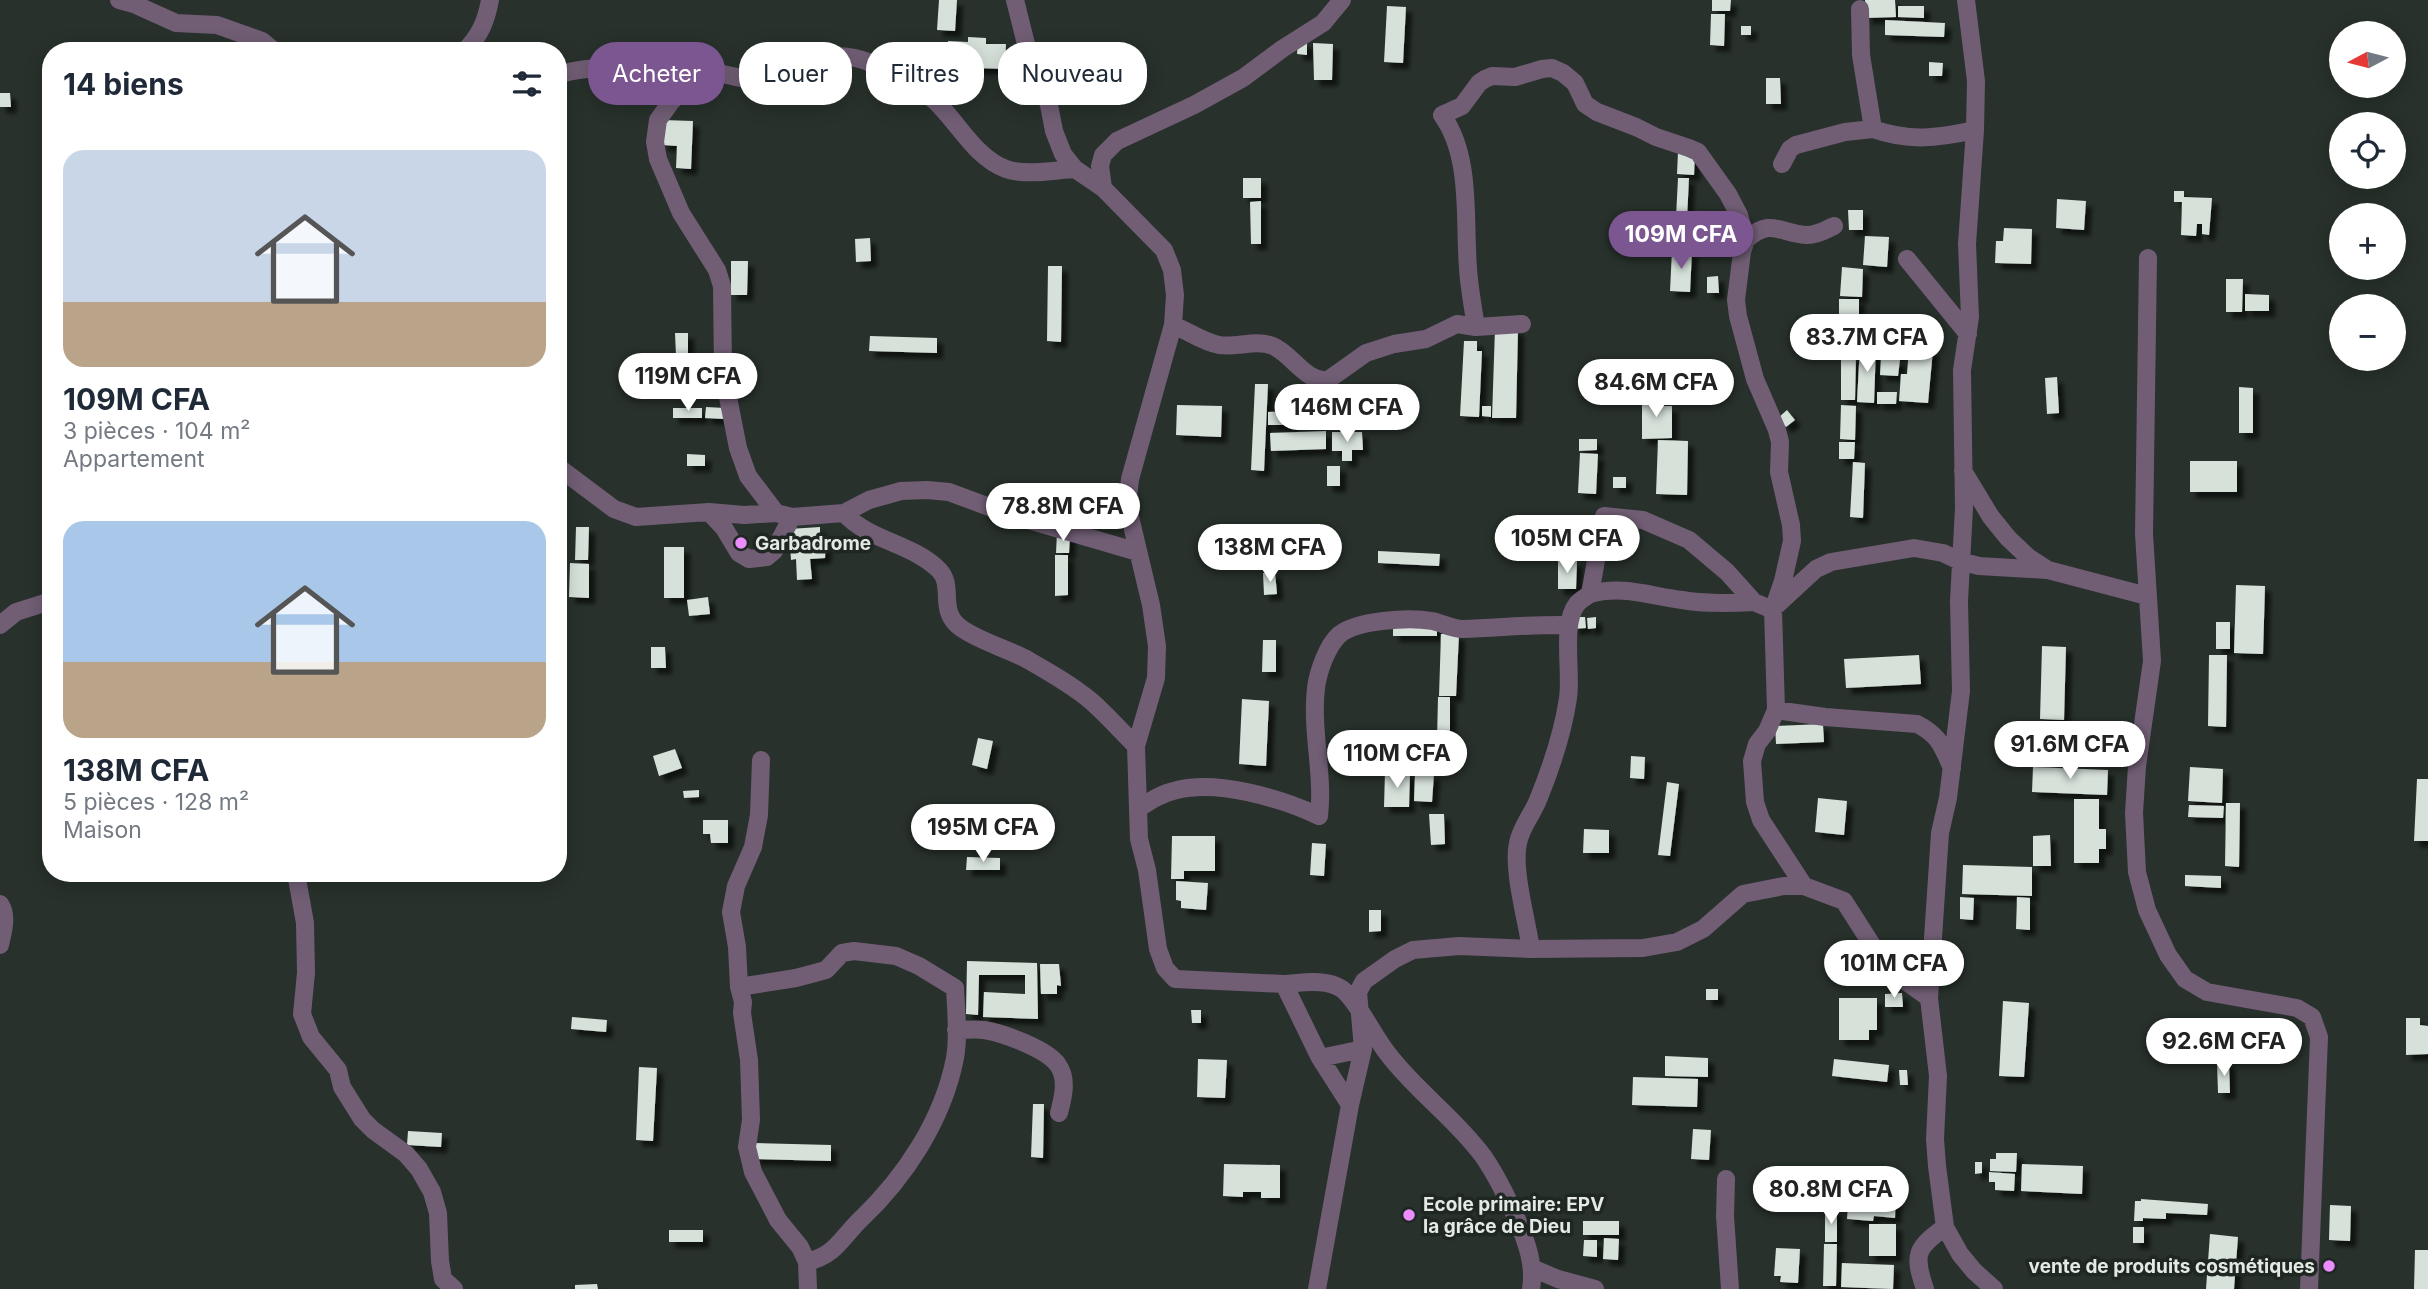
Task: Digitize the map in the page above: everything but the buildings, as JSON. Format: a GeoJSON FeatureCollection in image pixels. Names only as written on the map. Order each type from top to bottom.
{"type":"FeatureCollection","features":[{"type":"Feature","properties":{"kind":"street"},"geometry":{"type":"LineString","coordinates":[[119,0],[176,23],[217,25],[263,42]]}},
{"type":"Feature","properties":{"kind":"street"},"geometry":{"type":"LineString","coordinates":[[472,42],[482,29],[489,0]]}},
{"type":"Feature","properties":{"kind":"street"},"geometry":{"type":"LineString","coordinates":[[1014,0],[1028,52],[1049,106],[1054,131],[1063,153],[1075,169],[1103,188],[1164,250],[1175,295],[1173,325],[1130,479],[1128,498],[1151,605],[1157,657],[1156,678],[1136,746],[1139,839],[1147,870],[1158,949],[1165,968],[1175,979],[1325,983],[1340,987],[1351,998],[1403,1073],[1465,1134],[1483,1157],[1500,1185],[1522,1233],[1532,1268],[1531,1289]]}},
{"type":"Feature","properties":{"kind":"street"},"geometry":{"type":"LineString","coordinates":[[1103,188],[1100,166],[1103,155],[1117,141],[1194,105],[1243,78],[1322,23],[1342,0]]}},
{"type":"Feature","properties":{"kind":"street"},"geometry":{"type":"LineString","coordinates":[[1966,0],[1976,81],[1967,244],[1970,317],[1962,370],[1964,509],[1960,561],[1961,691],[1952,768],[1940,833],[1928,998],[1938,1076],[1935,1139],[1945,1227],[1973,1271],[1994,1289]]}},
{"type":"Feature","properties":{"kind":"street"},"geometry":{"type":"LineString","coordinates":[[1860,9],[1861,55],[1872,129]]}},
{"type":"Feature","properties":{"kind":"street"},"geometry":{"type":"LineString","coordinates":[[725,76],[776,81],[819,60],[841,54],[888,70],[913,84],[939,105],[990,160],[1008,170],[1030,172],[1075,169]]}},
{"type":"Feature","properties":{"kind":"street"},"geometry":{"type":"LineString","coordinates":[[1476,327],[1468,267],[1461,163],[1455,137],[1442,115],[1462,106],[1479,83],[1492,76],[1515,77],[1552,68],[1575,83],[1585,104],[1597,112],[1698,152],[1735,205],[1746,240]]}},
{"type":"Feature","properties":{"kind":"street"},"geometry":{"type":"LineString","coordinates":[[567,72],[588,69]]}},
{"type":"Feature","properties":{"kind":"street"},"geometry":{"type":"LineString","coordinates":[[669,105],[658,120],[657,159],[681,213],[717,270],[722,286],[723,372],[738,448],[748,476],[784,515]]}},
{"type":"Feature","properties":{"kind":"street"},"geometry":{"type":"LineString","coordinates":[[1782,164],[1790,149],[1796,145],[1845,132],[1872,129],[1905,138],[1930,138],[1975,130]]}},
{"type":"Feature","properties":{"kind":"street"},"geometry":{"type":"LineString","coordinates":[[1804,886],[1761,820],[1755,802],[1752,761],[1757,744],[1767,731],[1776,710],[1774,609],[1792,541],[1779,472],[1780,442],[1755,379],[1736,300],[1742,252],[1746,240],[1754,233],[1770,228],[1807,235],[1820,233],[1834,226]]}},
{"type":"Feature","properties":{"kind":"street"},"geometry":{"type":"LineString","coordinates":[[2148,258],[2144,534],[2152,661],[2136,778],[2134,813],[2137,872],[2147,910],[2168,955],[2185,979],[2207,992],[2297,1008],[2312,1017],[2319,1037],[2309,1289]]}},
{"type":"Feature","properties":{"kind":"street"},"geometry":{"type":"LineString","coordinates":[[1907,259],[1968,334]]}},
{"type":"Feature","properties":{"kind":"street"},"geometry":{"type":"LineString","coordinates":[[1173,325],[1218,345],[1273,346],[1305,371],[1328,380],[1366,353],[1381,347],[1426,339],[1457,324],[1476,327],[1522,324]]}},
{"type":"Feature","properties":{"kind":"street"},"geometry":{"type":"LineString","coordinates":[[1963,471],[1991,517],[2008,538],[2028,557],[2048,570]]}},
{"type":"Feature","properties":{"kind":"street"},"geometry":{"type":"LineString","coordinates":[[567,474],[614,509],[636,517],[709,512],[784,515],[844,513],[869,500],[901,491],[949,492],[1008,514],[1138,552]]}},
{"type":"Feature","properties":{"kind":"street"},"geometry":{"type":"LineString","coordinates":[[709,512],[724,527],[738,553],[749,559],[767,557],[774,551],[784,515]]}},
{"type":"Feature","properties":{"kind":"street"},"geometry":{"type":"LineString","coordinates":[[844,513],[854,524],[911,551],[940,571],[946,587],[947,611],[961,628],[1028,660],[1066,683],[1091,701],[1136,746]]}},
{"type":"Feature","properties":{"kind":"street"},"geometry":{"type":"LineString","coordinates":[[1590,594],[1604,516],[1643,520],[1689,540],[1727,572],[1754,603]]}},
{"type":"Feature","properties":{"kind":"street"},"geometry":{"type":"LineString","coordinates":[[1774,609],[1816,569],[1830,562],[1914,548],[1943,553],[1979,566],[2048,570],[2147,596]]}},
{"type":"Feature","properties":{"kind":"street"},"geometry":{"type":"LineString","coordinates":[[1531,949],[1517,868],[1517,845],[1524,824],[1540,794],[1566,715],[1570,688],[1569,625],[1577,603],[1590,594],[1606,590],[1626,590],[1699,602],[1754,603],[1774,609]]}},
{"type":"Feature","properties":{"kind":"street"},"geometry":{"type":"LineString","coordinates":[[0,625],[16,612],[42,604]]}},
{"type":"Feature","properties":{"kind":"street"},"geometry":{"type":"LineString","coordinates":[[1138,809],[1175,790],[1199,787],[1260,795],[1319,816],[1321,794],[1316,689],[1323,664],[1337,637],[1346,631],[1373,623],[1406,620],[1435,621],[1460,629],[1569,625]]}},
{"type":"Feature","properties":{"kind":"street"},"geometry":{"type":"LineString","coordinates":[[1776,710],[1825,717],[1917,724],[1939,739],[1952,768]]}},
{"type":"Feature","properties":{"kind":"street"},"geometry":{"type":"LineString","coordinates":[[761,760],[759,815],[753,847],[736,886],[731,912],[749,1060],[751,1120],[747,1147],[753,1172],[778,1220],[800,1247],[807,1262],[808,1289]]}},
{"type":"Feature","properties":{"kind":"street"},"geometry":{"type":"LineString","coordinates":[[298,882],[305,923],[306,973],[302,1014],[312,1037],[338,1070],[342,1087],[362,1119],[406,1154],[419,1168],[432,1192],[438,1213],[443,1279],[454,1289]]}},
{"type":"Feature","properties":{"kind":"street"},"geometry":{"type":"LineString","coordinates":[[1317,1289],[1350,1105],[1363,1049],[1358,992],[1364,981],[1413,950],[1459,946],[1531,949],[1643,948],[1677,942],[1703,929],[1743,894],[1784,886],[1804,886],[1844,901],[1881,959],[1928,998]]}},
{"type":"Feature","properties":{"kind":"street"},"geometry":{"type":"LineString","coordinates":[[0,904],[5,925],[0,944]]}},
{"type":"Feature","properties":{"kind":"street"},"geometry":{"type":"LineString","coordinates":[[739,987],[826,970],[842,953],[854,951],[896,956],[919,966],[954,988],[955,1057],[935,1116],[898,1180],[840,1244],[827,1255],[807,1262]]}},
{"type":"Feature","properties":{"kind":"street"},"geometry":{"type":"LineString","coordinates":[[1284,984],[1320,1058],[1350,1105]]}},
{"type":"Feature","properties":{"kind":"street"},"geometry":{"type":"LineString","coordinates":[[956,1030],[987,1031],[1046,1054],[1058,1065],[1063,1077],[1063,1098],[1059,1113]]}},
{"type":"Feature","properties":{"kind":"street"},"geometry":{"type":"LineString","coordinates":[[1320,1058],[1363,1049]]}},
{"type":"Feature","properties":{"kind":"street"},"geometry":{"type":"LineString","coordinates":[[1726,1179],[1725,1216],[1730,1289]]}},
{"type":"Feature","properties":{"kind":"street"},"geometry":{"type":"LineString","coordinates":[[1925,1289],[1917,1254],[1929,1238],[1945,1227]]}},
{"type":"Feature","properties":{"kind":"street"},"geometry":{"type":"LineString","coordinates":[[1532,1268],[1595,1289]]}},
{"type":"Feature","properties":{"kind":"place","name":"Garbadrome"},"geometry":{"type":"Point","coordinates":[741,543]}},
{"type":"Feature","properties":{"kind":"place","name":"Ecole primaire: EPV la grâce de Dieu"},"geometry":{"type":"Point","coordinates":[1409,1215]}},
{"type":"Feature","properties":{"kind":"place","name":"vente de produits cosmétiques"},"geometry":{"type":"Point","coordinates":[2329,1266]}}]}
